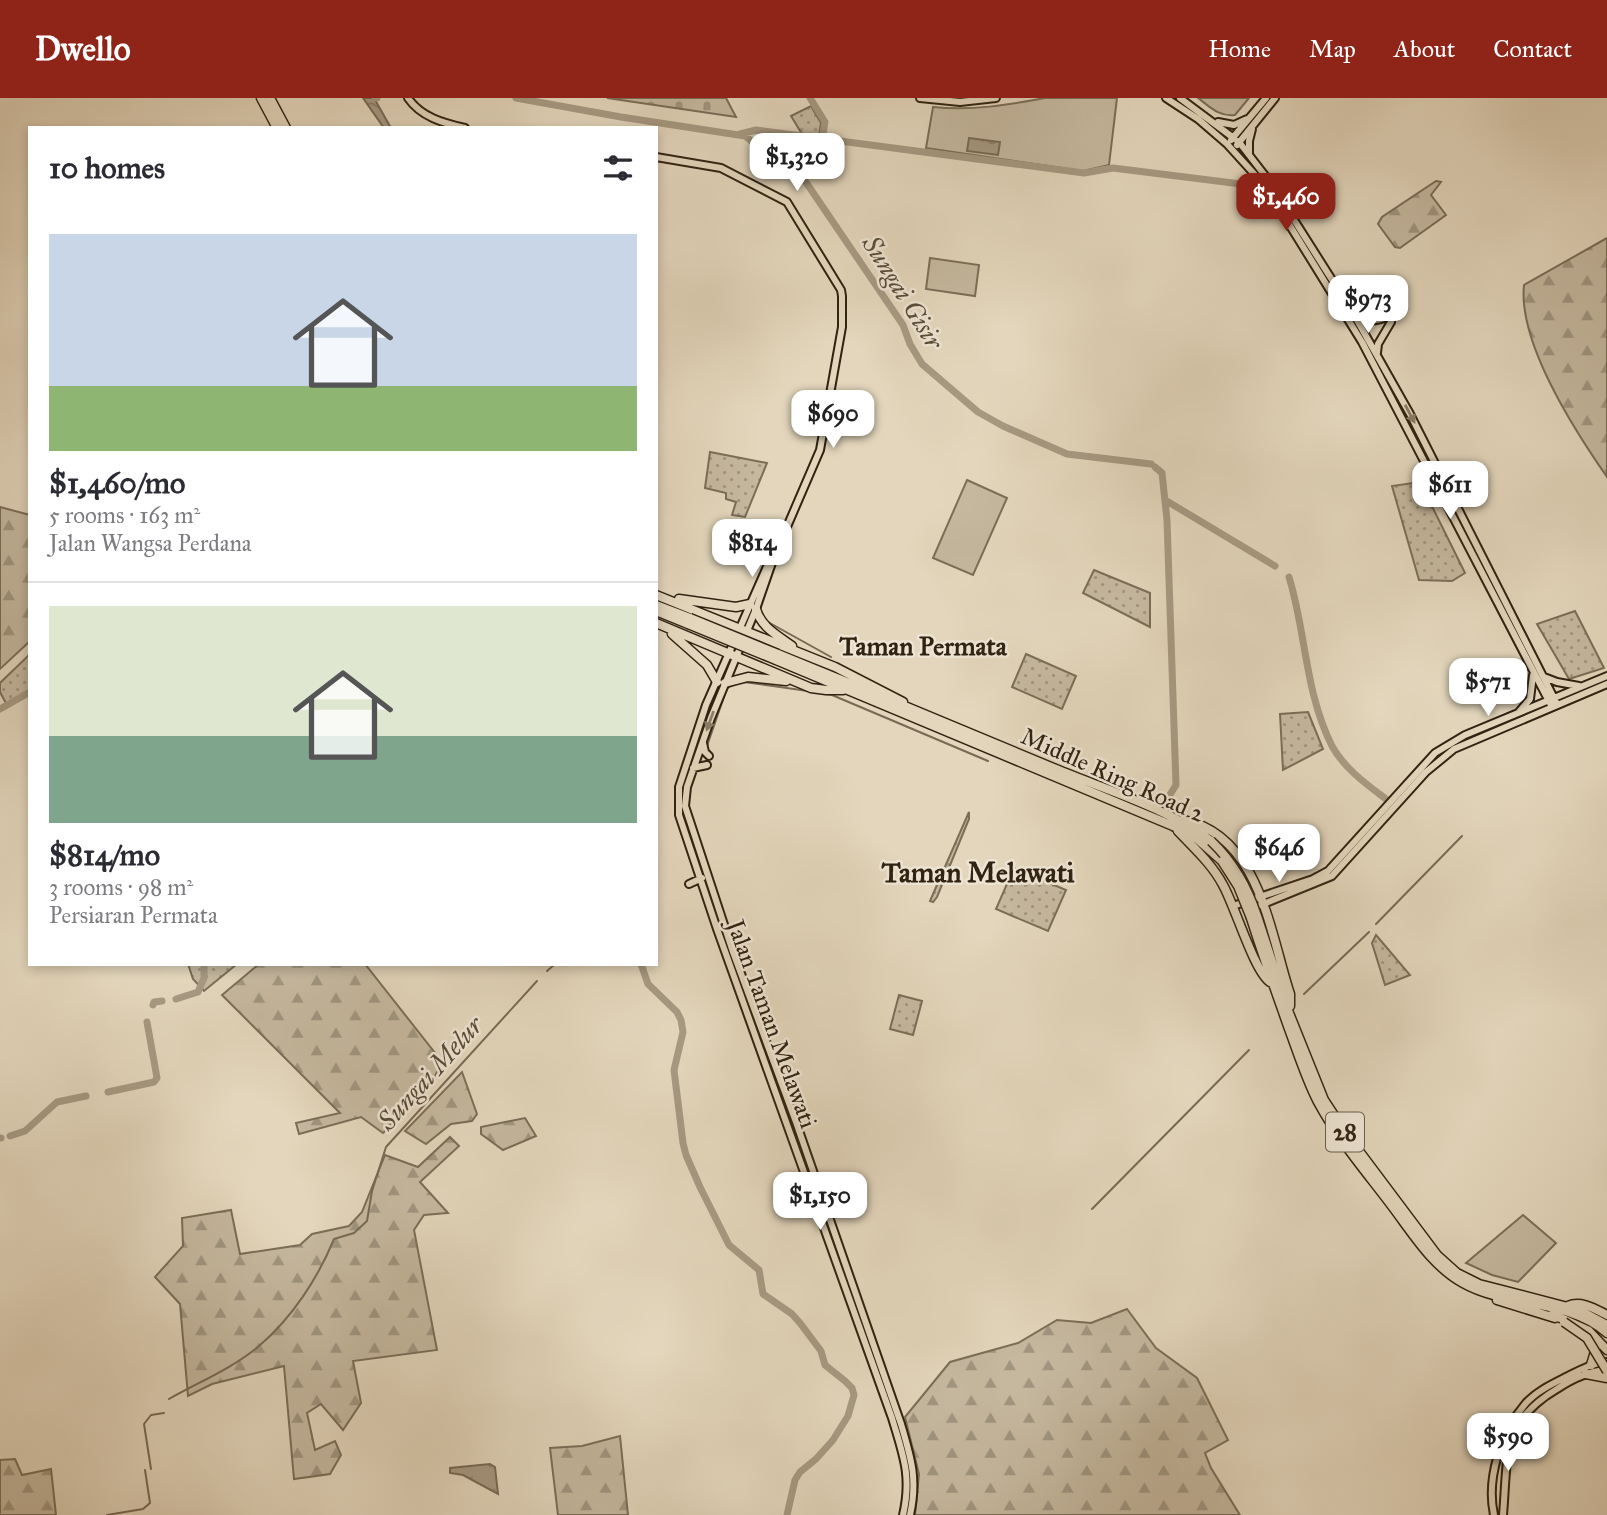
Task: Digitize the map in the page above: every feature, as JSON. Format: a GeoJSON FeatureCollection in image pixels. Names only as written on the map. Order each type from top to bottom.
{"type":"FeatureCollection","features":[{"type":"Feature","properties":{"kind":"highway"},"geometry":{"type":"LineString","coordinates":[[261,98],[276,126]]}},
{"type":"Feature","properties":{"kind":"highway"},"geometry":{"type":"LineString","coordinates":[[270,98],[285,126]]}},
{"type":"Feature","properties":{"kind":"highway"},"geometry":{"type":"LineString","coordinates":[[661,596],[753,607],[767,628],[803,654]]}},
{"type":"Feature","properties":{"kind":"highway"},"geometry":{"type":"LineString","coordinates":[[661,596],[803,654],[894,696],[914,710]]}},
{"type":"Feature","properties":{"kind":"highway","name":"Middle Ring Road 2"},"geometry":{"type":"LineString","coordinates":[[658,606],[777,657],[914,710],[1173,822],[1210,841],[1233,865],[1248,892],[1272,984],[1304,1071],[1327,1116],[1432,1258],[1459,1281],[1496,1299],[1567,1319],[1593,1334]]}},
{"type":"Feature","properties":{"kind":"highway","name":"Middle Ring Road 2"},"geometry":{"type":"LineString","coordinates":[[658,612],[689,621]]}},
{"type":"Feature","properties":{"kind":"highway"},"geometry":{"type":"LineString","coordinates":[[709,615],[723,625],[726,632],[723,641],[710,646]]}},
{"type":"Feature","properties":{"kind":"highway"},"geometry":{"type":"LineString","coordinates":[[658,624],[799,683]]}},
{"type":"Feature","properties":{"kind":"highway"},"geometry":{"type":"LineString","coordinates":[[665,628],[707,664],[721,683],[748,677],[799,683],[826,690],[846,689]]}},
{"type":"Feature","properties":{"kind":"highway"},"geometry":{"type":"LineString","coordinates":[[761,667],[754,660],[752,650],[759,642],[772,641]]}},
{"type":"Feature","properties":{"kind":"highway","name":"Middle Ring Road 2"},"geometry":{"type":"LineString","coordinates":[[777,657],[846,689],[1173,822],[1196,838],[1222,861],[1254,917],[1315,1082],[1332,1113],[1437,1255],[1457,1273],[1479,1284],[1566,1306],[1607,1333]]}},
{"type":"Feature","properties":{"kind":"highway"},"geometry":{"type":"LineString","coordinates":[[1173,822],[1198,823],[1212,832],[1240,858],[1254,880],[1263,900],[1290,994],[1289,1013]]}},
{"type":"Feature","properties":{"kind":"highway"},"geometry":{"type":"LineString","coordinates":[[1173,822],[1205,858],[1224,887],[1260,970],[1272,984]]}},
{"type":"Feature","properties":{"kind":"highway"},"geometry":{"type":"LineString","coordinates":[[1224,887],[1235,892],[1248,888],[1254,880]]}},
{"type":"Feature","properties":{"kind":"highway","name":"Middle Ring Road 2"},"geometry":{"type":"LineString","coordinates":[[1487,1293],[1576,1312],[1607,1325]]}},
{"type":"Feature","properties":{"kind":"highway"},"geometry":{"type":"LineString","coordinates":[[1496,1299],[1564,1322],[1587,1338],[1607,1370]]}},
{"type":"Feature","properties":{"kind":"highway"},"geometry":{"type":"LineString","coordinates":[[1566,1306],[1581,1304],[1607,1315]]}},
{"type":"Feature","properties":{"kind":"highway"},"geometry":{"type":"LineString","coordinates":[[1593,1334],[1607,1350]]}},
{"type":"Feature","properties":{"kind":"highway"},"geometry":{"type":"LineString","coordinates":[[1591,1365],[1596,1351],[1593,1334]]}},
{"type":"Feature","properties":{"kind":"highway"},"geometry":{"type":"LineString","coordinates":[[1586,1374],[1607,1378]]}},
{"type":"Feature","properties":{"kind":"main road"},"geometry":{"type":"LineString","coordinates":[[920,98],[960,102],[996,98]]}},
{"type":"Feature","properties":{"kind":"main road"},"geometry":{"type":"LineString","coordinates":[[1166,98],[1198,119],[1227,144],[1266,187],[1362,342],[1533,670],[1553,703]]}},
{"type":"Feature","properties":{"kind":"main road"},"geometry":{"type":"LineString","coordinates":[[1180,98],[1236,140],[1249,155],[1270,182],[1353,313],[1410,414],[1544,677],[1553,703]]}},
{"type":"Feature","properties":{"kind":"main road"},"geometry":{"type":"LineString","coordinates":[[1249,155],[1252,121],[1266,98]]}},
{"type":"Feature","properties":{"kind":"main road"},"geometry":{"type":"LineString","coordinates":[[1233,150],[1236,140],[1275,98]]}},
{"type":"Feature","properties":{"kind":"main road"},"geometry":{"type":"LineString","coordinates":[[410,101],[424,114],[457,126]]}},
{"type":"Feature","properties":{"kind":"main road"},"geometry":{"type":"LineString","coordinates":[[1209,119],[1227,125],[1252,121]]}},
{"type":"Feature","properties":{"kind":"main road"},"geometry":{"type":"LineString","coordinates":[[1227,144],[1236,140]]}},
{"type":"Feature","properties":{"kind":"main road","name":"Jalan Taman Melawati"},"geometry":{"type":"LineString","coordinates":[[658,156],[722,168],[787,202],[841,290],[842,327],[820,450],[733,656],[703,715],[678,794],[679,815],[892,1418],[907,1470],[907,1499],[903,1515]]}},
{"type":"Feature","properties":{"kind":"main road"},"geometry":{"type":"LineString","coordinates":[[1353,313],[1367,321],[1389,320],[1376,355]]}},
{"type":"Feature","properties":{"kind":"main road"},"geometry":{"type":"LineString","coordinates":[[1515,715],[1530,699],[1533,670]]}},
{"type":"Feature","properties":{"kind":"main road"},"geometry":{"type":"LineString","coordinates":[[1235,910],[1332,876],[1421,776],[1454,748],[1607,676]]}},
{"type":"Feature","properties":{"kind":"main road"},"geometry":{"type":"LineString","coordinates":[[1544,677],[1583,687]]}},
{"type":"Feature","properties":{"kind":"main road","name":"Jalan Taman Melawati"},"geometry":{"type":"LineString","coordinates":[[721,683],[687,787],[685,806],[705,870],[901,1424],[914,1469],[914,1499],[910,1515]]}},
{"type":"Feature","properties":{"kind":"main road"},"geometry":{"type":"LineString","coordinates":[[1263,900],[1328,871],[1435,753],[1465,735],[1607,684]]}},
{"type":"Feature","properties":{"kind":"main road"},"geometry":{"type":"LineString","coordinates":[[703,741],[705,752],[709,756]]}},
{"type":"Feature","properties":{"kind":"main road"},"geometry":{"type":"LineString","coordinates":[[693,768],[707,765]]}},
{"type":"Feature","properties":{"kind":"main road"},"geometry":{"type":"LineString","coordinates":[[689,884],[701,879],[705,870]]}},
{"type":"Feature","properties":{"kind":"main road"},"geometry":{"type":"LineString","coordinates":[[1494,1515],[1491,1485],[1496,1464],[1508,1430],[1526,1402],[1551,1384],[1591,1365],[1607,1362]]}},
{"type":"Feature","properties":{"kind":"main road"},"geometry":{"type":"LineString","coordinates":[[1503,1515],[1512,1435],[1517,1423],[1542,1398],[1586,1374],[1607,1370]]}},
{"type":"Feature","properties":{"kind":"main road"},"geometry":{"type":"LineString","coordinates":[[1491,1501],[1500,1505],[1504,1501]]}},
{"type":"Feature","properties":{"kind":"green space"},"geometry":{"type":"Polygon","coordinates":[[[607,98],[726,98],[736,117],[607,98]]]}},
{"type":"Feature","properties":{"kind":"green space"},"geometry":{"type":"Polygon","coordinates":[[[1045,98],[1117,98],[1109,165],[1083,171],[926,148],[933,107],[976,108],[1045,98]]]}},
{"type":"Feature","properties":{"kind":"green space"},"geometry":{"type":"Polygon","coordinates":[[[1198,98],[1249,98],[1235,115],[1229,115],[1215,111],[1198,98]]]}},
{"type":"Feature","properties":{"kind":"green space"},"geometry":{"type":"Polygon","coordinates":[[[811,106],[821,123],[819,136],[802,134],[791,116],[811,106]]]}},
{"type":"Feature","properties":{"kind":"green space"},"geometry":{"type":"Polygon","coordinates":[[[1436,181],[1441,182],[1431,195],[1446,215],[1400,248],[1395,247],[1378,224],[1382,217],[1436,181]]]}},
{"type":"Feature","properties":{"kind":"green space"},"geometry":{"type":"Polygon","coordinates":[[[1607,238],[1607,477],[1565,411],[1539,359],[1530,333],[1524,285],[1607,238]]]}},
{"type":"Feature","properties":{"kind":"green space"},"geometry":{"type":"Polygon","coordinates":[[[930,258],[979,265],[975,296],[926,289],[930,258]]]}},
{"type":"Feature","properties":{"kind":"green space"},"geometry":{"type":"Polygon","coordinates":[[[710,452],[767,463],[745,517],[732,515],[736,502],[726,499],[726,493],[705,488],[710,452]]]}},
{"type":"Feature","properties":{"kind":"green space"},"geometry":{"type":"Polygon","coordinates":[[[967,480],[1007,498],[973,575],[933,558],[967,480]]]}},
{"type":"Feature","properties":{"kind":"green space"},"geometry":{"type":"Polygon","coordinates":[[[1420,482],[1465,573],[1452,581],[1419,580],[1392,486],[1420,482]]]}},
{"type":"Feature","properties":{"kind":"green space"},"geometry":{"type":"Polygon","coordinates":[[[0,507],[28,514],[28,643],[0,669],[0,507]]]}},
{"type":"Feature","properties":{"kind":"green space"},"geometry":{"type":"Polygon","coordinates":[[[1094,570],[1150,593],[1150,627],[1083,593],[1094,570]]]}},
{"type":"Feature","properties":{"kind":"green space"},"geometry":{"type":"Polygon","coordinates":[[[1575,611],[1604,668],[1569,679],[1537,624],[1575,611]]]}},
{"type":"Feature","properties":{"kind":"green space"},"geometry":{"type":"Polygon","coordinates":[[[1026,654],[1076,676],[1062,709],[1012,687],[1026,654]]]}},
{"type":"Feature","properties":{"kind":"green space"},"geometry":{"type":"Polygon","coordinates":[[[28,656],[28,693],[8,707],[0,692],[0,683],[28,656]]]}},
{"type":"Feature","properties":{"kind":"green space"},"geometry":{"type":"Polygon","coordinates":[[[1308,712],[1323,749],[1283,770],[1280,714],[1308,712]]]}},
{"type":"Feature","properties":{"kind":"green space"},"geometry":{"type":"Polygon","coordinates":[[[969,812],[969,819],[937,897],[933,902],[930,901],[969,812]]]}},
{"type":"Feature","properties":{"kind":"green space"},"geometry":{"type":"Polygon","coordinates":[[[1014,868],[1066,890],[1048,931],[996,909],[1014,868]]]}},
{"type":"Feature","properties":{"kind":"green space"},"geometry":{"type":"Polygon","coordinates":[[[1376,935],[1410,975],[1385,985],[1372,943],[1376,935]]]}},
{"type":"Feature","properties":{"kind":"green space"},"geometry":{"type":"Polygon","coordinates":[[[189,966],[235,966],[204,991],[193,979],[189,966]]]}},
{"type":"Feature","properties":{"kind":"green space"},"geometry":{"type":"Polygon","coordinates":[[[257,966],[367,966],[443,1063],[422,1096],[383,1133],[361,1117],[299,1134],[296,1123],[340,1113],[222,995],[257,966]]]}},
{"type":"Feature","properties":{"kind":"green space"},"geometry":{"type":"Polygon","coordinates":[[[899,995],[922,1001],[913,1035],[890,1029],[899,995]]]}},
{"type":"Feature","properties":{"kind":"green space"},"geometry":{"type":"Polygon","coordinates":[[[462,1072],[477,1114],[472,1121],[451,1124],[426,1144],[405,1131],[462,1072]]]}},
{"type":"Feature","properties":{"kind":"green space"},"geometry":{"type":"Polygon","coordinates":[[[525,1118],[536,1136],[503,1150],[481,1134],[481,1127],[525,1118]]]}},
{"type":"Feature","properties":{"kind":"green space"},"geometry":{"type":"Polygon","coordinates":[[[450,1137],[459,1146],[420,1182],[448,1213],[424,1215],[414,1230],[437,1350],[353,1361],[361,1403],[343,1430],[321,1404],[307,1413],[315,1450],[335,1441],[341,1455],[330,1474],[294,1479],[284,1366],[212,1384],[188,1396],[180,1304],[155,1277],[183,1246],[182,1218],[231,1210],[240,1254],[300,1245],[312,1234],[349,1226],[362,1212],[385,1155],[418,1167],[450,1137]]]}},
{"type":"Feature","properties":{"kind":"green space"},"geometry":{"type":"Polygon","coordinates":[[[1523,1215],[1556,1243],[1518,1282],[1492,1275],[1466,1263],[1523,1215]]]}},
{"type":"Feature","properties":{"kind":"green space"},"geometry":{"type":"Polygon","coordinates":[[[1127,1309],[1156,1348],[1197,1378],[1228,1440],[1205,1453],[1211,1468],[1240,1515],[915,1515],[919,1474],[905,1417],[950,1362],[1018,1343],[1057,1320],[1091,1323],[1127,1309]]]}},
{"type":"Feature","properties":{"kind":"green space"},"geometry":{"type":"Polygon","coordinates":[[[620,1436],[628,1515],[558,1515],[550,1448],[582,1446],[620,1436]]]}},
{"type":"Feature","properties":{"kind":"green space"},"geometry":{"type":"Polygon","coordinates":[[[15,1459],[22,1475],[51,1469],[56,1515],[0,1515],[0,1460],[15,1459]]]}},
{"type":"Feature","properties":{"kind":"water"},"geometry":{"type":"Polygon","coordinates":[[[363,98],[374,98],[390,126],[383,126],[363,98]]]}},
{"type":"Feature","properties":{"kind":"water"},"geometry":{"type":"Polygon","coordinates":[[[969,138],[1000,142],[998,155],[967,151],[969,138]]]}},
{"type":"Feature","properties":{"kind":"water"},"geometry":{"type":"Polygon","coordinates":[[[490,1464],[495,1467],[498,1494],[463,1475],[450,1473],[450,1468],[490,1464]]]}},
{"type":"Feature","properties":{"kind":"waterway","name":"Sungai Gisir"},"geometry":{"type":"LineString","coordinates":[[516,98],[745,136],[775,159],[799,172],[903,325],[922,364],[978,412],[1067,454],[1151,464]]}},
{"type":"Feature","properties":{"kind":"waterway"},"geometry":{"type":"LineString","coordinates":[[810,98],[825,122],[822,139]]}},
{"type":"Feature","properties":{"kind":"waterway"},"geometry":{"type":"LineString","coordinates":[[740,134],[756,130],[1084,173],[1113,168],[1249,185]]}},
{"type":"Feature","properties":{"kind":"waterway","name":"Sungai Gisir"},"geometry":{"type":"LineString","coordinates":[[1155,467],[1162,473],[1167,520],[1176,785],[1163,806]]}},
{"type":"Feature","properties":{"kind":"waterway"},"geometry":{"type":"LineString","coordinates":[[1165,500],[1275,566]]}},
{"type":"Feature","properties":{"kind":"waterway"},"geometry":{"type":"LineString","coordinates":[[1289,577],[1311,684],[1323,726],[1332,746],[1343,761],[1386,799]]}},
{"type":"Feature","properties":{"kind":"waterway"},"geometry":{"type":"LineString","coordinates":[[768,622],[831,657]]}},
{"type":"Feature","properties":{"kind":"waterway"},"geometry":{"type":"LineString","coordinates":[[744,682],[808,691]]}},
{"type":"Feature","properties":{"kind":"waterway"},"geometry":{"type":"LineString","coordinates":[[707,746],[727,688],[733,685]]}},
{"type":"Feature","properties":{"kind":"waterway"},"geometry":{"type":"LineString","coordinates":[[0,709],[28,693]]}},
{"type":"Feature","properties":{"kind":"waterway"},"geometry":{"type":"LineString","coordinates":[[820,693],[832,695],[988,761]]}},
{"type":"Feature","properties":{"kind":"waterway"},"geometry":{"type":"LineString","coordinates":[[1376,924],[1462,836]]}},
{"type":"Feature","properties":{"kind":"waterway"},"geometry":{"type":"LineString","coordinates":[[1304,994],[1369,932]]}},
{"type":"Feature","properties":{"kind":"waterway"},"geometry":{"type":"LineString","coordinates":[[176,999],[198,992],[204,978],[204,966]]}},
{"type":"Feature","properties":{"kind":"waterway","name":"Sungai Melur"},"geometry":{"type":"LineString","coordinates":[[547,971],[553,966]]}},
{"type":"Feature","properties":{"kind":"waterway"},"geometry":{"type":"LineString","coordinates":[[642,966],[648,984],[677,1012],[681,1020],[683,1032],[674,1070],[683,1143],[700,1187],[729,1245],[759,1270],[763,1294],[792,1314],[821,1351],[825,1365],[852,1388],[854,1395],[848,1416],[833,1440],[795,1480],[787,1515]]}},
{"type":"Feature","properties":{"kind":"waterway","name":"Sungai Melur"},"geometry":{"type":"LineString","coordinates":[[169,1399],[238,1361],[259,1346],[282,1323],[312,1283],[334,1239],[354,1233],[367,1221],[372,1191],[386,1147],[537,981]]}},
{"type":"Feature","properties":{"kind":"waterway"},"geometry":{"type":"LineString","coordinates":[[153,1005],[154,1002],[162,1001]]}},
{"type":"Feature","properties":{"kind":"waterway"},"geometry":{"type":"LineString","coordinates":[[108,1092],[154,1082],[157,1078],[147,1022]]}},
{"type":"Feature","properties":{"kind":"waterway"},"geometry":{"type":"LineString","coordinates":[[1092,1209],[1249,1050]]}},
{"type":"Feature","properties":{"kind":"waterway"},"geometry":{"type":"LineString","coordinates":[[10,1136],[25,1131],[57,1102],[86,1096]]}},
{"type":"Feature","properties":{"kind":"waterway","name":"Sungai Melur"},"geometry":{"type":"LineString","coordinates":[[151,1469],[144,1424],[151,1415],[164,1413]]}},
{"type":"Feature","properties":{"kind":"waterway","name":"Sungai Melur"},"geometry":{"type":"LineString","coordinates":[[107,1515],[143,1509],[150,1503],[145,1470]]}},
{"type":"Feature","properties":{"kind":"district","name":"Taman Permata"},"geometry":{"type":"Point","coordinates":[923,646]}},
{"type":"Feature","properties":{"kind":"district","name":"Taman Melawati"},"geometry":{"type":"Point","coordinates":[978,872]}}]}
